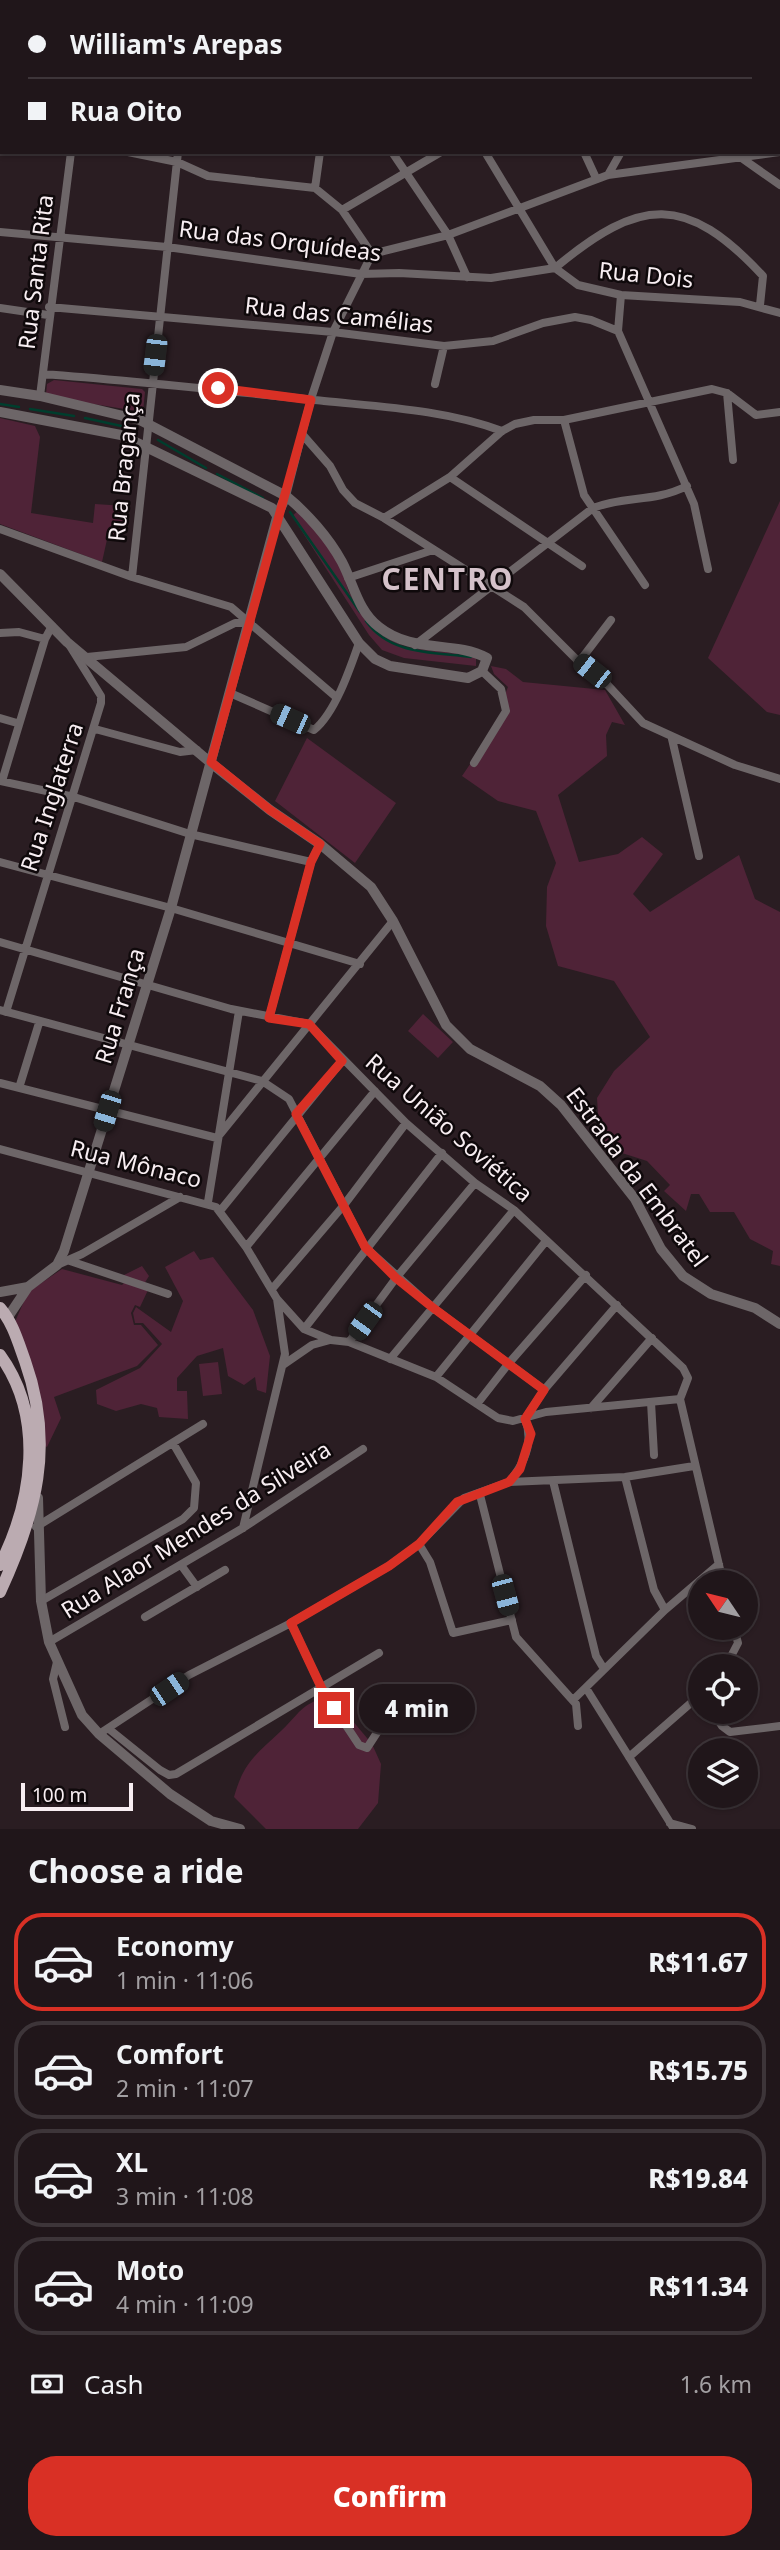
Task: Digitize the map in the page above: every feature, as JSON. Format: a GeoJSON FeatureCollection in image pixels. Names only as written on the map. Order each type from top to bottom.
{"type":"FeatureCollection","features":[{"type":"Feature","properties":{"kind":"main road"},"geometry":{"type":"LineString","coordinates":[[0,1592],[20,1549],[38,1487],[41,1454],[33,1383],[3,1317]]}},
{"type":"Feature","properties":{"kind":"main road"},"geometry":{"type":"LineString","coordinates":[[0,1354],[18,1384],[27,1416],[30,1458],[23,1507],[0,1565]]}},
{"type":"Feature","properties":{"kind":"street","name":"Rua Santa Rita"},"geometry":{"type":"LineString","coordinates":[[40,396],[71,154]]}},
{"type":"Feature","properties":{"kind":"street"},"geometry":{"type":"LineString","coordinates":[[148,154],[177,157],[208,176],[315,188],[342,210],[372,254]]}},
{"type":"Feature","properties":{"kind":"street"},"geometry":{"type":"LineString","coordinates":[[315,188],[320,154]]}},
{"type":"Feature","properties":{"kind":"street"},"geometry":{"type":"LineString","coordinates":[[394,154],[448,235],[467,277]]}},
{"type":"Feature","properties":{"kind":"street"},"geometry":{"type":"LineString","coordinates":[[342,210],[438,154]]}},
{"type":"Feature","properties":{"kind":"street"},"geometry":{"type":"LineString","coordinates":[[486,154],[555,268]]}},
{"type":"Feature","properties":{"kind":"street"},"geometry":{"type":"LineString","coordinates":[[585,154],[596,178]]}},
{"type":"Feature","properties":{"kind":"street"},"geometry":{"type":"LineString","coordinates":[[608,175],[620,154]]}},
{"type":"Feature","properties":{"kind":"street"},"geometry":{"type":"LineString","coordinates":[[286,496],[311,400],[333,332],[359,286],[361,274],[372,254],[448,235],[608,175],[743,155],[780,185]]}},
{"type":"Feature","properties":{"kind":"street","name":"Rua Bragança"},"geometry":{"type":"LineString","coordinates":[[132,577],[177,157]]}},
{"type":"Feature","properties":{"kind":"street","name":"Rua Dois"},"geometry":{"type":"LineString","coordinates":[[760,305],[763,276],[722,237],[704,224],[687,217],[670,214],[639,217],[623,222],[600,234],[555,268],[578,285],[621,295],[760,305],[780,313]]}},
{"type":"Feature","properties":{"kind":"street","name":"Rua das Orquídeas"},"geometry":{"type":"LineString","coordinates":[[0,232],[167,247],[361,274],[491,278],[555,268]]}},
{"type":"Feature","properties":{"kind":"street"},"geometry":{"type":"LineString","coordinates":[[621,295],[618,331],[687,486],[700,522],[708,569]]}},
{"type":"Feature","properties":{"kind":"street","name":"Rua das Camélias"},"geometry":{"type":"LineString","coordinates":[[0,307],[160,315],[444,346],[493,341],[543,323],[575,317],[591,320],[618,331]]}},
{"type":"Feature","properties":{"kind":"street"},"geometry":{"type":"LineString","coordinates":[[435,384],[444,346]]}},
{"type":"Feature","properties":{"kind":"street"},"geometry":{"type":"LineString","coordinates":[[43,374],[416,411],[477,422],[502,431]]}},
{"type":"Feature","properties":{"kind":"street"},"geometry":{"type":"LineString","coordinates":[[384,518],[450,477],[502,431],[534,420],[564,420],[712,389],[727,393],[756,415],[780,412]]}},
{"type":"Feature","properties":{"kind":"street"},"geometry":{"type":"LineString","coordinates":[[0,390],[125,415],[148,424],[286,496],[299,507],[335,552],[367,615],[377,626],[396,639],[415,645],[477,652],[487,658],[482,671],[468,678],[405,670],[375,659],[359,643],[272,508],[207,479],[145,446],[110,433],[0,411]]}},
{"type":"Feature","properties":{"kind":"street"},"geometry":{"type":"LineString","coordinates":[[727,393],[733,460]]}},
{"type":"Feature","properties":{"kind":"street"},"geometry":{"type":"LineString","coordinates":[[564,420],[584,495],[645,585]]}},
{"type":"Feature","properties":{"kind":"street"},"geometry":{"type":"LineString","coordinates":[[302,434],[330,466],[349,498],[524,607],[579,662],[604,681],[643,723],[672,739],[735,765],[780,779]]}},
{"type":"Feature","properties":{"kind":"street"},"geometry":{"type":"LineString","coordinates":[[450,477],[582,566]]}},
{"type":"Feature","properties":{"kind":"street"},"geometry":{"type":"LineString","coordinates":[[415,645],[494,587],[593,508],[610,501],[665,497],[687,486]]}},
{"type":"Feature","properties":{"kind":"street","name":"Rua França"},"geometry":{"type":"LineString","coordinates":[[57,1265],[171,908],[251,623],[278,514],[286,496]]}},
{"type":"Feature","properties":{"kind":"street"},"geometry":{"type":"LineString","coordinates":[[0,529],[132,577],[231,607],[336,697]]}},
{"type":"Feature","properties":{"kind":"street"},"geometry":{"type":"LineString","coordinates":[[348,578],[433,550]]}},
{"type":"Feature","properties":{"kind":"street","name":"Estrada da Embratel"},"geometry":{"type":"LineString","coordinates":[[0,574],[67,642],[270,810],[320,844],[371,887],[393,921],[446,1025],[470,1049],[540,1086],[561,1105],[635,1199],[661,1249],[675,1267],[701,1289],[755,1308],[780,1324]]}},
{"type":"Feature","properties":{"kind":"street"},"geometry":{"type":"LineString","coordinates":[[579,662],[611,620]]}},
{"type":"Feature","properties":{"kind":"street"},"geometry":{"type":"LineString","coordinates":[[87,657],[186,647],[235,623],[251,623]]}},
{"type":"Feature","properties":{"kind":"street"},"geometry":{"type":"LineString","coordinates":[[52,626],[45,639],[1,782],[74,797],[190,834],[311,862]]}},
{"type":"Feature","properties":{"kind":"street"},"geometry":{"type":"LineString","coordinates":[[0,633],[19,632],[45,639]]}},
{"type":"Feature","properties":{"kind":"street","name":"Rua Inglaterra"},"geometry":{"type":"LineString","coordinates":[[3,1011],[74,797],[95,729],[101,696],[76,661],[67,642]]}},
{"type":"Feature","properties":{"kind":"street"},"geometry":{"type":"LineString","coordinates":[[230,693],[314,730],[321,725],[347,679],[359,643]]}},
{"type":"Feature","properties":{"kind":"street"},"geometry":{"type":"LineString","coordinates":[[474,763],[506,711],[501,689],[482,671]]}},
{"type":"Feature","properties":{"kind":"street"},"geometry":{"type":"LineString","coordinates":[[0,718],[18,723]]}},
{"type":"Feature","properties":{"kind":"street"},"geometry":{"type":"LineString","coordinates":[[95,729],[180,752],[198,750]]}},
{"type":"Feature","properties":{"kind":"street"},"geometry":{"type":"LineString","coordinates":[[672,739],[699,856]]}},
{"type":"Feature","properties":{"kind":"street"},"geometry":{"type":"LineString","coordinates":[[269,1018],[311,862],[320,844]]}},
{"type":"Feature","properties":{"kind":"street"},"geometry":{"type":"LineString","coordinates":[[0,862],[171,908],[360,964]]}},
{"type":"Feature","properties":{"kind":"street"},"geometry":{"type":"LineString","coordinates":[[217,1138],[393,921]]}},
{"type":"Feature","properties":{"kind":"street"},"geometry":{"type":"LineString","coordinates":[[0,942],[239,1011],[309,1024]]}},
{"type":"Feature","properties":{"kind":"street"},"geometry":{"type":"LineString","coordinates":[[3,1011],[227,1074],[262,1081],[289,1099],[365,1247],[396,1278],[432,1307],[544,1390]]}},
{"type":"Feature","properties":{"kind":"street"},"geometry":{"type":"LineString","coordinates":[[208,1202],[239,1011]]}},
{"type":"Feature","properties":{"kind":"street"},"geometry":{"type":"LineString","coordinates":[[19,1088],[39,1023]]}},
{"type":"Feature","properties":{"kind":"street","name":"Rua União Soviética"},"geometry":{"type":"LineString","coordinates":[[309,1024],[342,1061],[406,1123],[475,1183],[514,1210],[683,1368],[688,1377],[680,1399]]}},
{"type":"Feature","properties":{"kind":"street"},"geometry":{"type":"LineString","coordinates":[[220,1211],[296,1114],[342,1061]]}},
{"type":"Feature","properties":{"kind":"street"},"geometry":{"type":"LineString","coordinates":[[0,1083],[217,1138]]}},
{"type":"Feature","properties":{"kind":"street"},"geometry":{"type":"LineString","coordinates":[[246,1247],[375,1091]]}},
{"type":"Feature","properties":{"kind":"street"},"geometry":{"type":"LineString","coordinates":[[272,1289],[344,1205],[406,1123]]}},
{"type":"Feature","properties":{"kind":"street","name":"Rua Mônaco"},"geometry":{"type":"LineString","coordinates":[[0,1149],[208,1202],[220,1211],[246,1247],[277,1299],[304,1329],[331,1340],[349,1342],[436,1377],[498,1418],[513,1421],[546,1412],[680,1399]]}},
{"type":"Feature","properties":{"kind":"street"},"geometry":{"type":"LineString","coordinates":[[304,1329],[365,1247],[442,1153]]}},
{"type":"Feature","properties":{"kind":"street"},"geometry":{"type":"LineString","coordinates":[[349,1342],[396,1278],[475,1183]]}},
{"type":"Feature","properties":{"kind":"street"},"geometry":{"type":"LineString","coordinates":[[3,1317],[28,1287],[57,1265],[69,1261],[180,1197]]}},
{"type":"Feature","properties":{"kind":"street"},"geometry":{"type":"LineString","coordinates":[[390,1359],[514,1210]]}},
{"type":"Feature","properties":{"kind":"street"},"geometry":{"type":"LineString","coordinates":[[436,1377],[546,1241]]}},
{"type":"Feature","properties":{"kind":"street"},"geometry":{"type":"LineString","coordinates":[[69,1261],[168,1294]]}},
{"type":"Feature","properties":{"kind":"street"},"geometry":{"type":"LineString","coordinates":[[478,1404],[509,1363],[586,1275]]}},
{"type":"Feature","properties":{"kind":"street"},"geometry":{"type":"LineString","coordinates":[[0,1292],[28,1287]]}},
{"type":"Feature","properties":{"kind":"street"},"geometry":{"type":"LineString","coordinates":[[243,1528],[284,1365],[284,1332],[277,1299]]}},
{"type":"Feature","properties":{"kind":"street"},"geometry":{"type":"LineString","coordinates":[[509,1482],[520,1469],[531,1434],[525,1419],[544,1390],[617,1305]]}},
{"type":"Feature","properties":{"kind":"street"},"geometry":{"type":"LineString","coordinates":[[591,1408],[652,1338]]}},
{"type":"Feature","properties":{"kind":"street"},"geometry":{"type":"LineString","coordinates":[[284,1365],[312,1345],[331,1340]]}},
{"type":"Feature","properties":{"kind":"street"},"geometry":{"type":"LineString","coordinates":[[680,1399],[720,1570]]}},
{"type":"Feature","properties":{"kind":"street"},"geometry":{"type":"LineString","coordinates":[[651,1402],[654,1455]]}},
{"type":"Feature","properties":{"kind":"street"},"geometry":{"type":"LineString","coordinates":[[36,1527],[204,1424]]}},
{"type":"Feature","properties":{"kind":"street"},"geometry":{"type":"LineString","coordinates":[[41,1601],[183,1519],[194,1508],[196,1483],[173,1443]]}},
{"type":"Feature","properties":{"kind":"street","name":"Rua Alaor Mendes da Silveira"},"geometry":{"type":"LineString","coordinates":[[49,1642],[243,1528],[363,1449]]}},
{"type":"Feature","properties":{"kind":"street"},"geometry":{"type":"LineString","coordinates":[[99,1734],[189,1675],[291,1623],[365,1579],[419,1544],[457,1502],[509,1482],[625,1477],[694,1466]]}},
{"type":"Feature","properties":{"kind":"street"},"geometry":{"type":"LineString","coordinates":[[625,1477],[654,1590],[665,1610]]}},
{"type":"Feature","properties":{"kind":"street"},"geometry":{"type":"LineString","coordinates":[[553,1481],[596,1656],[604,1669]]}},
{"type":"Feature","properties":{"kind":"street"},"geometry":{"type":"LineString","coordinates":[[38,1487],[36,1527],[41,1601],[49,1642],[82,1715],[99,1734],[170,1794],[211,1821],[240,1829]]}},
{"type":"Feature","properties":{"kind":"street"},"geometry":{"type":"LineString","coordinates":[[480,1495],[520,1643],[573,1700],[578,1709],[578,1726]]}},
{"type":"Feature","properties":{"kind":"street"},"geometry":{"type":"LineString","coordinates":[[419,1544],[430,1562],[453,1633],[512,1620]]}},
{"type":"Feature","properties":{"kind":"street"},"geometry":{"type":"LineString","coordinates":[[573,1700],[665,1610],[719,1564]]}},
{"type":"Feature","properties":{"kind":"street"},"geometry":{"type":"LineString","coordinates":[[181,1565],[197,1587]]}},
{"type":"Feature","properties":{"kind":"street"},"geometry":{"type":"LineString","coordinates":[[145,1617],[225,1570]]}},
{"type":"Feature","properties":{"kind":"street"},"geometry":{"type":"LineString","coordinates":[[291,1623],[322,1689],[359,1745],[366,1748],[397,1702]]}},
{"type":"Feature","properties":{"kind":"street"},"geometry":{"type":"LineString","coordinates":[[109,1728],[169,1775],[322,1689],[379,1653]]}},
{"type":"Feature","properties":{"kind":"street"},"geometry":{"type":"LineString","coordinates":[[57,1662],[53,1679],[65,1727]]}},
{"type":"Feature","properties":{"kind":"street"},"geometry":{"type":"LineString","coordinates":[[586,1688],[672,1826],[692,1829]]}},
{"type":"Feature","properties":{"kind":"street"},"geometry":{"type":"LineString","coordinates":[[629,1756],[688,1705]]}},
{"type":"Feature","properties":{"kind":"street"},"geometry":{"type":"LineString","coordinates":[[720,1724],[730,1732],[780,1726]]}},
{"type":"Feature","properties":{"kind":"shaded area"},"geometry":{"type":"Polygon","coordinates":[[[54,380],[142,389],[145,392],[143,412],[50,397],[46,394],[47,384],[54,380]]]}},
{"type":"Feature","properties":{"kind":"shaded area"},"geometry":{"type":"Polygon","coordinates":[[[0,418],[35,426],[40,437],[31,513],[93,523],[95,504],[125,506],[122,536],[108,535],[102,562],[0,524],[0,418]]]}},
{"type":"Feature","properties":{"kind":"shaded area"},"geometry":{"type":"Polygon","coordinates":[[[780,501],[780,715],[767,712],[708,658],[780,501]]]}},
{"type":"Feature","properties":{"kind":"shaded area"},"geometry":{"type":"Polygon","coordinates":[[[299,510],[338,560],[349,592],[378,633],[407,648],[476,655],[476,666],[404,658],[382,650],[369,635],[292,516],[299,510]]]}},
{"type":"Feature","properties":{"kind":"shaded area"},"geometry":{"type":"Polygon","coordinates":[[[491,666],[506,669],[523,682],[605,690],[625,725],[612,722],[606,735],[607,756],[558,795],[579,862],[618,854],[642,837],[663,854],[633,894],[650,912],[739,855],[755,899],[780,912],[780,1266],[771,1264],[773,1251],[750,1239],[734,1212],[710,1212],[699,1194],[691,1194],[686,1211],[664,1191],[670,1185],[647,1161],[600,1146],[597,1098],[614,1071],[650,1037],[614,981],[558,966],[546,926],[547,887],[556,863],[536,811],[498,801],[462,776],[504,714],[504,697],[508,687],[494,674],[491,666]]]}},
{"type":"Feature","properties":{"kind":"shaded area"},"geometry":{"type":"Polygon","coordinates":[[[307,738],[396,803],[355,863],[275,801],[307,738]]]}},
{"type":"Feature","properties":{"kind":"shaded area"},"geometry":{"type":"Polygon","coordinates":[[[423,1014],[453,1042],[438,1058],[408,1031],[423,1014]]]}},
{"type":"Feature","properties":{"kind":"shaded area"},"geometry":{"type":"Polygon","coordinates":[[[194,1251],[200,1260],[213,1257],[253,1310],[270,1356],[266,1393],[257,1390],[255,1377],[244,1385],[228,1376],[223,1348],[197,1356],[177,1378],[177,1391],[187,1391],[188,1419],[159,1417],[157,1408],[141,1404],[116,1411],[97,1404],[96,1390],[140,1368],[162,1344],[143,1323],[135,1323],[133,1313],[136,1307],[171,1332],[183,1301],[165,1267],[194,1251]]]}},
{"type":"Feature","properties":{"kind":"shaded area"},"geometry":{"type":"Polygon","coordinates":[[[142,1266],[149,1276],[144,1284],[148,1290],[140,1307],[135,1305],[131,1313],[134,1325],[141,1325],[158,1345],[137,1366],[54,1397],[61,1418],[47,1447],[42,1445],[14,1324],[28,1292],[62,1269],[122,1285],[126,1281],[122,1276],[142,1266]]]}},
{"type":"Feature","properties":{"kind":"shaded area"},"geometry":{"type":"Polygon","coordinates":[[[218,1362],[222,1394],[203,1396],[199,1364],[218,1362]]]}},
{"type":"Feature","properties":{"kind":"shaded area"},"geometry":{"type":"Polygon","coordinates":[[[326,1697],[336,1701],[372,1744],[381,1764],[378,1803],[358,1829],[266,1829],[234,1797],[242,1775],[258,1752],[301,1710],[326,1697]]]}},
{"type":"Feature","properties":{"kind":"waterway"},"geometry":{"type":"LineString","coordinates":[[0,404],[19,407]]}},
{"type":"Feature","properties":{"kind":"waterway"},"geometry":{"type":"LineString","coordinates":[[30,409],[74,416]]}},
{"type":"Feature","properties":{"kind":"waterway"},"geometry":{"type":"LineString","coordinates":[[85,418],[135,429]]}},
{"type":"Feature","properties":{"kind":"waterway"},"geometry":{"type":"LineString","coordinates":[[158,440],[206,468]]}},
{"type":"Feature","properties":{"kind":"waterway"},"geometry":{"type":"LineString","coordinates":[[217,474],[263,498]]}},
{"type":"Feature","properties":{"kind":"waterway"},"geometry":{"type":"LineString","coordinates":[[290,512],[360,612]]}},
{"type":"Feature","properties":{"kind":"waterway"},"geometry":{"type":"LineString","coordinates":[[366,621],[376,632],[400,646],[471,657]]}},
{"type":"Feature","properties":{"kind":"district","name":"CENTRO"},"geometry":{"type":"Point","coordinates":[448,580]}},
{"type":"Feature","properties":{"kind":"route"},"geometry":{"type":"LineString","coordinates":[[218,388],[311,400],[211,762],[270,810],[320,844],[311,862],[269,1018],[309,1024],[342,1061],[296,1114],[365,1247],[396,1278],[432,1307],[544,1390],[525,1419],[531,1434],[520,1469],[509,1482],[457,1502],[419,1544],[389,1566],[291,1623],[322,1689],[334,1708]]}}]}
